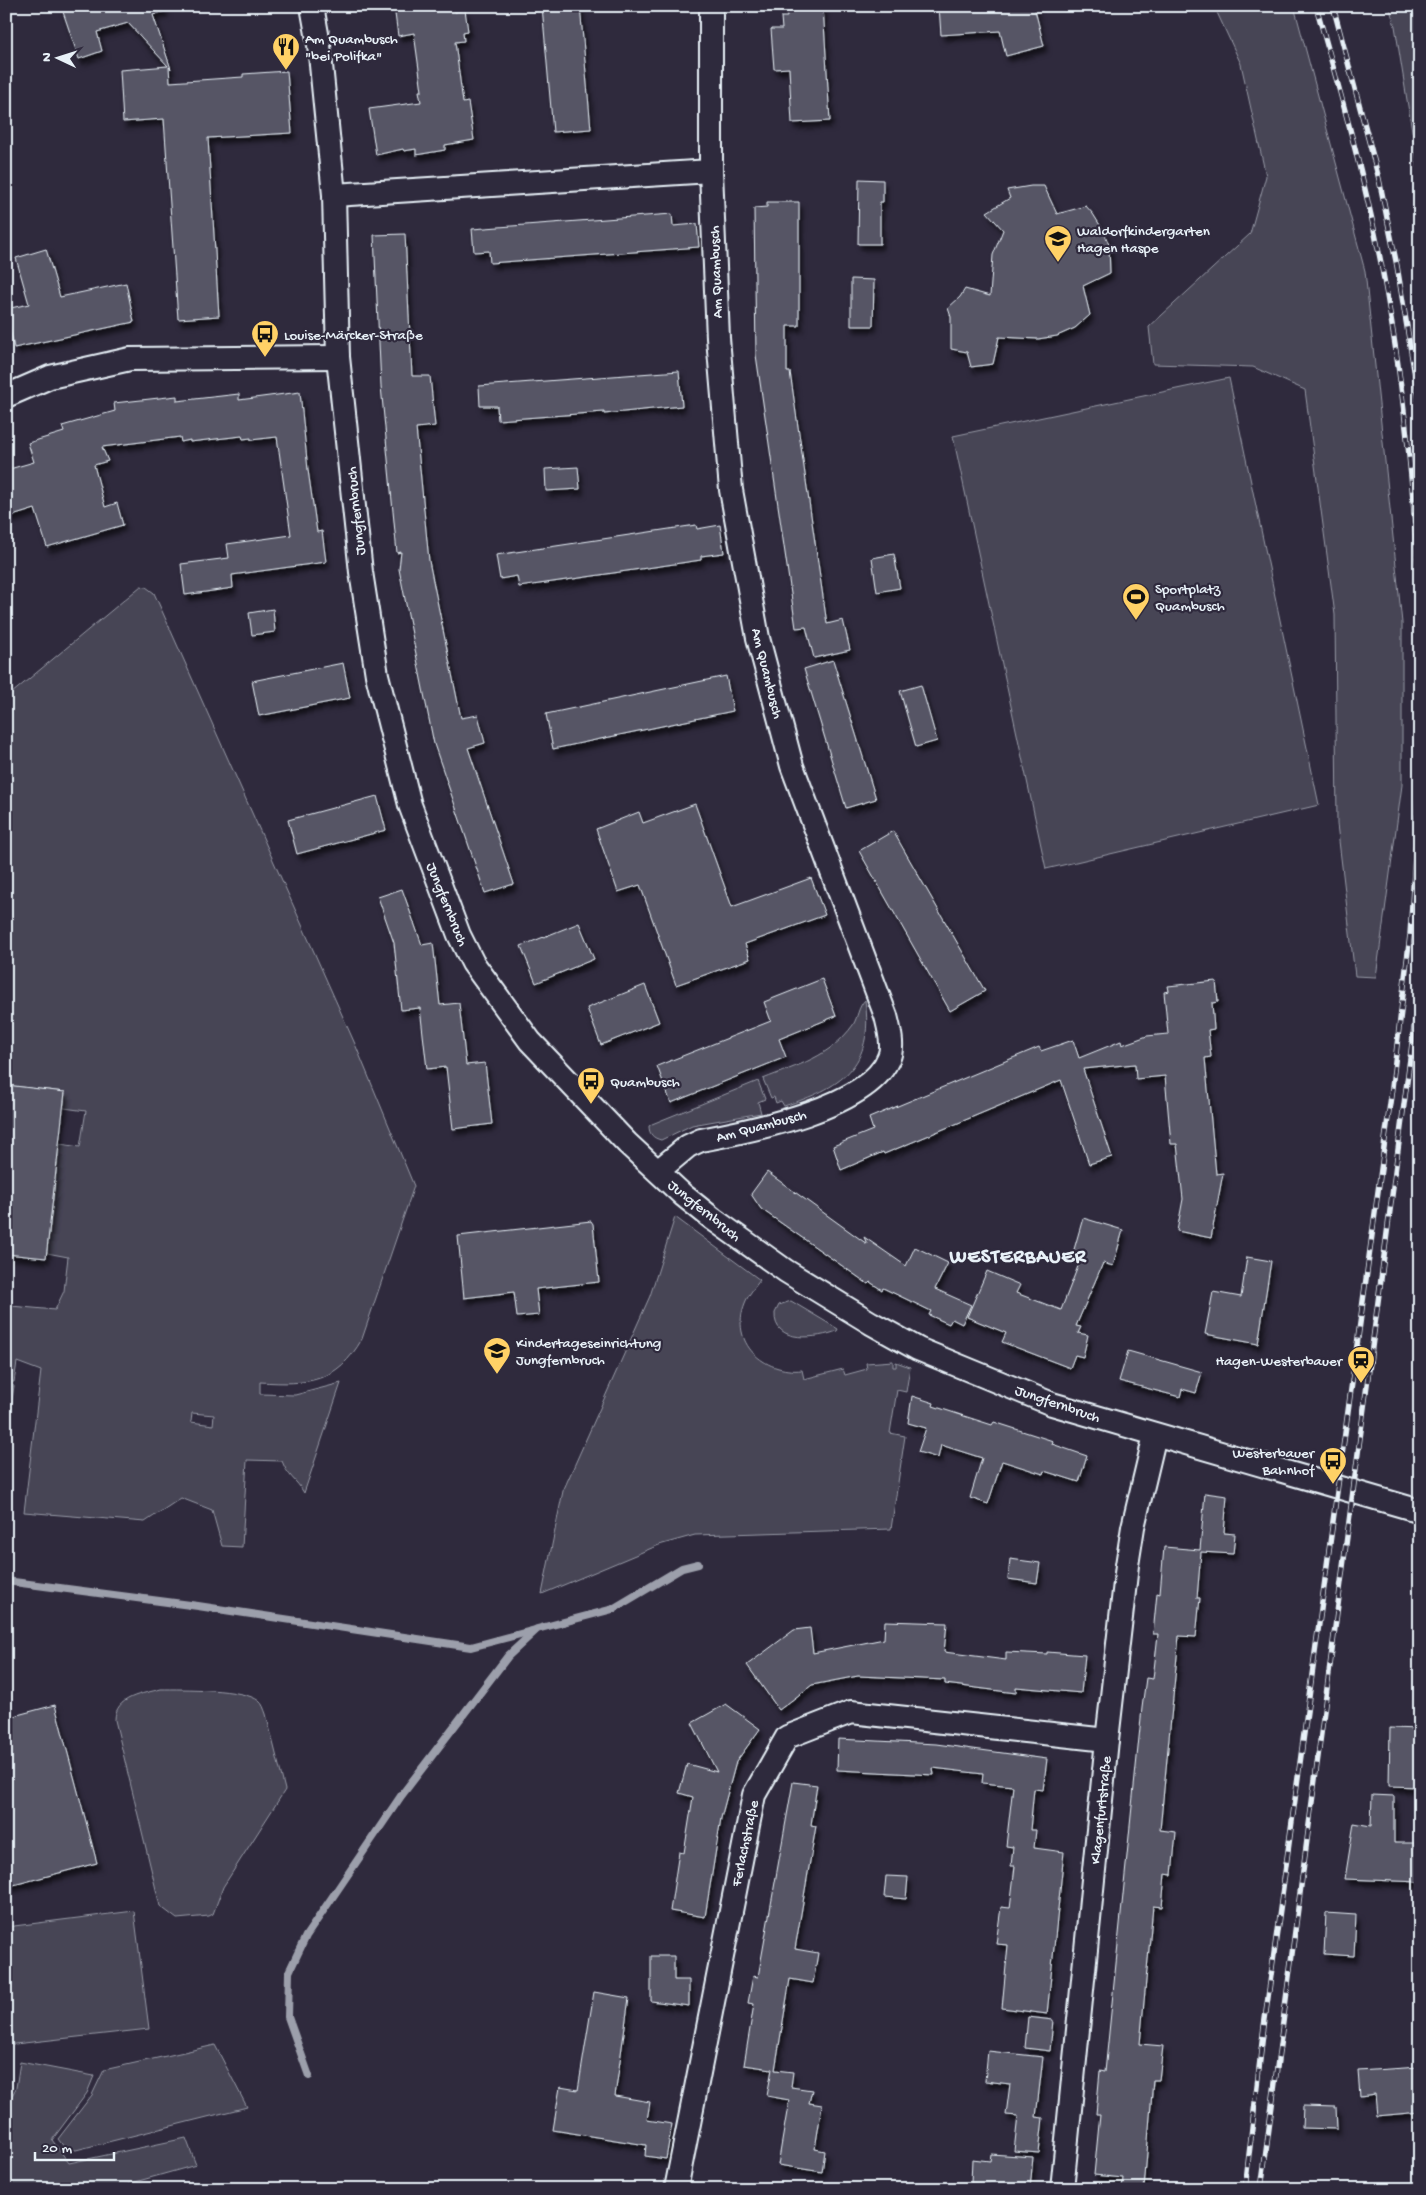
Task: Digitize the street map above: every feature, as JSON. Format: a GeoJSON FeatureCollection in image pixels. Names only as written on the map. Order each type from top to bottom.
{"type":"FeatureCollection","features":[{"type":"Feature","properties":{"kind":"street","name":"Jungfernbruch"},"geometry":{"type":"LineString","coordinates":[[312,6],[319,45],[334,196],[338,357],[361,572],[378,676],[410,805],[459,935],[473,963],[530,1041],[627,1143],[713,1219],[763,1256],[871,1323],[918,1349],[1052,1404],[1420,1511]]}},
{"type":"Feature","properties":{"kind":"street","name":"Am Quambusch"},"geometry":{"type":"LineString","coordinates":[[658,1171],[688,1146],[701,1140],[792,1119],[837,1101],[876,1078],[890,1055],[886,1016],[792,766],[758,638],[731,490],[718,338],[711,171],[711,6]]}},
{"type":"Feature","properties":{"kind":"street"},"geometry":{"type":"LineString","coordinates":[[334,196],[711,171]]}},
{"type":"Feature","properties":{"kind":"street"},"geometry":{"type":"LineString","coordinates":[[6,396],[50,378],[130,358],[338,357]]}},
{"type":"Feature","properties":{"kind":"street","name":"Klagenfurtstraße"},"geometry":{"type":"LineString","coordinates":[[1062,2189],[1107,1740],[1127,1565],[1133,1528],[1156,1434]]}},
{"type":"Feature","properties":{"kind":"street","name":"Ferlachstraße"},"geometry":{"type":"LineString","coordinates":[[676,2189],[754,1795],[787,1737],[851,1712],[1107,1740]]}},
{"type":"Feature","properties":{"kind":"shaded area"},"geometry":{"type":"Polygon","coordinates":[[[1214,6],[1294,6],[1365,271],[1402,623],[1402,785],[1376,977],[1355,976],[1337,824],[1335,615],[1305,390],[1253,367],[1153,364],[1149,327],[1250,234],[1266,176],[1241,64],[1214,6]]]}},
{"type":"Feature","properties":{"kind":"shaded area"},"geometry":{"type":"Polygon","coordinates":[[[1389,6],[1420,6],[1420,180],[1395,26],[1389,6]]]}},
{"type":"Feature","properties":{"kind":"shaded area","name":"Sportplatz Quambusch"},"geometry":{"type":"Polygon","coordinates":[[[1229,378],[1319,805],[1046,869],[953,436],[1229,378]]]}},
{"type":"Feature","properties":{"kind":"shaded area"},"geometry":{"type":"Polygon","coordinates":[[[141,586],[154,593],[355,1044],[414,1186],[362,1339],[352,1354],[342,1365],[320,1378],[293,1383],[260,1382],[260,1394],[295,1395],[341,1383],[304,1493],[287,1471],[282,1461],[247,1460],[242,1547],[222,1546],[212,1510],[181,1498],[145,1522],[24,1512],[41,1371],[17,1362],[14,1382],[6,1381],[6,1323],[8,1323],[11,1306],[55,1310],[64,1291],[68,1257],[47,1253],[60,1144],[80,1147],[86,1111],[64,1108],[65,1092],[6,1085],[6,698],[141,586]],[[192,1413],[191,1422],[213,1425],[214,1415],[192,1413]]]}},
{"type":"Feature","properties":{"kind":"shaded area"},"geometry":{"type":"Polygon","coordinates":[[[865,1000],[867,1023],[864,1042],[859,1058],[849,1071],[837,1082],[804,1099],[784,1106],[781,1101],[776,1103],[774,1097],[771,1098],[763,1079],[812,1059],[834,1045],[853,1025],[865,1000]]]}},
{"type":"Feature","properties":{"kind":"shaded area"},"geometry":{"type":"Polygon","coordinates":[[[758,1081],[765,1099],[758,1102],[761,1113],[692,1125],[661,1140],[654,1137],[649,1129],[649,1126],[652,1124],[758,1081]]]}},
{"type":"Feature","properties":{"kind":"shaded area"},"geometry":{"type":"Polygon","coordinates":[[[675,1217],[760,1280],[746,1300],[741,1318],[742,1331],[746,1343],[753,1353],[763,1361],[775,1367],[788,1370],[802,1370],[804,1379],[843,1369],[845,1375],[867,1369],[866,1363],[893,1361],[893,1367],[896,1367],[896,1362],[910,1367],[906,1392],[897,1390],[890,1433],[905,1436],[891,1529],[695,1535],[659,1545],[542,1594],[563,1491],[650,1296],[675,1217]]]}},
{"type":"Feature","properties":{"kind":"shaded area"},"geometry":{"type":"Polygon","coordinates":[[[791,1301],[838,1329],[837,1331],[819,1336],[798,1337],[789,1335],[781,1330],[776,1323],[775,1313],[779,1305],[791,1301]]]}},
{"type":"Feature","properties":{"kind":"shaded area"},"geometry":{"type":"Polygon","coordinates":[[[6,1385],[14,1386],[6,1442],[6,1385]]]}},
{"type":"Feature","properties":{"kind":"shaded area"},"geometry":{"type":"Polygon","coordinates":[[[161,1689],[226,1691],[251,1697],[259,1701],[266,1714],[285,1790],[223,1887],[213,1914],[209,1916],[177,1919],[160,1906],[115,1720],[116,1712],[125,1701],[131,1697],[161,1689]]]}},
{"type":"Feature","properties":{"kind":"shaded area"},"geometry":{"type":"Polygon","coordinates":[[[134,1911],[149,2029],[6,2045],[6,1927],[134,1911]]]}},
{"type":"Feature","properties":{"kind":"shaded area"},"geometry":{"type":"Polygon","coordinates":[[[215,2045],[247,2107],[76,2150],[65,2148],[58,2139],[92,2095],[104,2070],[215,2045]]]}},
{"type":"Feature","properties":{"kind":"shaded area"},"geometry":{"type":"Polygon","coordinates":[[[20,2062],[94,2076],[87,2093],[52,2140],[69,2163],[186,2138],[196,2165],[110,2189],[6,2189],[6,2107],[16,2088],[20,2062]]]}},
{"type":"Feature","properties":{"kind":"building"},"geometry":{"type":"Polygon","coordinates":[[[61,6],[164,6],[165,11],[153,15],[171,69],[169,67],[170,82],[243,77],[243,74],[287,71],[292,133],[208,138],[219,316],[178,319],[164,119],[123,122],[120,70],[168,66],[128,23],[97,32],[102,51],[79,59],[61,6]]]}},
{"type":"Feature","properties":{"kind":"building"},"geometry":{"type":"Polygon","coordinates":[[[394,6],[454,6],[455,12],[465,10],[468,31],[463,32],[464,41],[455,42],[463,103],[468,102],[474,140],[445,145],[445,150],[416,155],[416,149],[404,151],[403,149],[376,155],[369,109],[421,102],[419,91],[422,91],[414,33],[398,36],[394,6]]]}},
{"type":"Feature","properties":{"kind":"building"},"geometry":{"type":"Polygon","coordinates":[[[542,6],[580,6],[591,129],[553,132],[542,6]]]}},
{"type":"Feature","properties":{"kind":"building"},"geometry":{"type":"Polygon","coordinates":[[[786,6],[823,6],[830,121],[792,123],[789,68],[774,69],[771,29],[782,29],[781,17],[787,17],[786,6]]]}},
{"type":"Feature","properties":{"kind":"building"},"geometry":{"type":"Polygon","coordinates":[[[939,6],[1034,6],[1044,46],[1006,56],[1000,31],[941,35],[939,6]]]}},
{"type":"Feature","properties":{"kind":"building"},"geometry":{"type":"Polygon","coordinates":[[[859,179],[883,180],[883,202],[880,202],[880,244],[858,244],[859,179]]]}},
{"type":"Feature","properties":{"kind":"building","name":"Waldorfkindergarten Hagen Haspe"},"geometry":{"type":"Polygon","coordinates":[[[1044,186],[1057,214],[1086,206],[1103,230],[1109,245],[1110,273],[1083,286],[1090,315],[1075,328],[1057,336],[1038,339],[999,337],[993,364],[971,367],[967,352],[951,349],[951,317],[948,308],[960,297],[965,289],[990,296],[993,255],[1003,230],[987,212],[1010,198],[1007,190],[1044,186]]]}},
{"type":"Feature","properties":{"kind":"building"},"geometry":{"type":"Polygon","coordinates":[[[767,202],[799,202],[799,326],[787,326],[787,372],[790,372],[827,624],[843,620],[850,650],[814,658],[806,627],[796,628],[756,355],[754,208],[767,207],[767,202]]]}},
{"type":"Feature","properties":{"kind":"building"},"geometry":{"type":"Polygon","coordinates":[[[672,214],[673,226],[697,224],[699,247],[490,263],[489,251],[474,252],[472,229],[672,214]]]}},
{"type":"Feature","properties":{"kind":"building"},"geometry":{"type":"Polygon","coordinates":[[[405,234],[412,376],[430,376],[435,426],[416,428],[429,561],[461,718],[478,715],[485,743],[468,748],[514,884],[485,893],[434,744],[399,569],[401,552],[397,553],[381,386],[374,235],[405,234]]]}},
{"type":"Feature","properties":{"kind":"building"},"geometry":{"type":"Polygon","coordinates":[[[46,249],[60,297],[126,283],[134,322],[14,348],[6,309],[29,304],[16,258],[46,249]]]}},
{"type":"Feature","properties":{"kind":"building"},"geometry":{"type":"Polygon","coordinates":[[[851,279],[874,280],[873,326],[851,326],[851,279]]]}},
{"type":"Feature","properties":{"kind":"building"},"geometry":{"type":"Polygon","coordinates":[[[679,371],[682,406],[604,414],[604,412],[498,420],[497,406],[480,406],[479,386],[679,371]]]}},
{"type":"Feature","properties":{"kind":"building"},"geometry":{"type":"Polygon","coordinates":[[[300,392],[317,532],[322,531],[326,562],[232,575],[233,588],[185,595],[181,564],[229,558],[227,544],[291,535],[277,437],[251,440],[251,438],[243,439],[242,436],[181,442],[180,437],[102,447],[108,461],[94,465],[105,507],[117,503],[123,525],[47,547],[35,509],[6,518],[6,470],[34,462],[28,443],[64,432],[62,426],[115,411],[114,403],[177,396],[177,401],[239,394],[239,400],[300,392]]]}},
{"type":"Feature","properties":{"kind":"building"},"geometry":{"type":"Polygon","coordinates":[[[578,467],[580,489],[546,491],[545,469],[578,467]]]}},
{"type":"Feature","properties":{"kind":"building"},"geometry":{"type":"Polygon","coordinates":[[[696,525],[697,529],[720,525],[724,553],[701,556],[701,560],[519,587],[517,576],[500,579],[496,555],[696,525]]]}},
{"type":"Feature","properties":{"kind":"building"},"geometry":{"type":"Polygon","coordinates":[[[894,554],[900,588],[877,592],[872,558],[894,554]]]}},
{"type":"Feature","properties":{"kind":"building"},"geometry":{"type":"Polygon","coordinates":[[[273,609],[275,632],[252,635],[249,613],[273,609]]]}},
{"type":"Feature","properties":{"kind":"building"},"geometry":{"type":"Polygon","coordinates":[[[833,660],[876,799],[846,808],[804,669],[833,660]]]}},
{"type":"Feature","properties":{"kind":"building"},"geometry":{"type":"Polygon","coordinates":[[[343,663],[350,698],[259,716],[252,681],[343,663]]]}},
{"type":"Feature","properties":{"kind":"building"},"geometry":{"type":"Polygon","coordinates":[[[726,676],[733,711],[553,749],[546,714],[726,676]]]}},
{"type":"Feature","properties":{"kind":"building"},"geometry":{"type":"Polygon","coordinates":[[[921,685],[937,741],[916,747],[900,691],[921,685]]]}},
{"type":"Feature","properties":{"kind":"building"},"geometry":{"type":"Polygon","coordinates":[[[377,796],[386,830],[297,854],[288,820],[377,796]]]}},
{"type":"Feature","properties":{"kind":"building"},"geometry":{"type":"Polygon","coordinates":[[[695,804],[732,907],[811,878],[825,915],[745,944],[750,959],[676,985],[640,885],[618,892],[596,829],[639,812],[643,823],[695,804]]]}},
{"type":"Feature","properties":{"kind":"building"},"geometry":{"type":"Polygon","coordinates":[[[893,831],[985,991],[950,1011],[859,851],[893,831]]]}},
{"type":"Feature","properties":{"kind":"building"},"geometry":{"type":"Polygon","coordinates":[[[402,889],[422,945],[433,943],[440,1005],[459,1003],[466,1065],[485,1063],[492,1124],[453,1129],[446,1067],[427,1069],[420,1008],[401,1010],[394,943],[378,897],[402,889]]]}},
{"type":"Feature","properties":{"kind":"building"},"geometry":{"type":"Polygon","coordinates":[[[579,923],[594,959],[536,983],[521,946],[579,923]]]}},
{"type":"Feature","properties":{"kind":"building"},"geometry":{"type":"Polygon","coordinates":[[[822,979],[836,1016],[779,1039],[786,1057],[671,1103],[657,1066],[771,1021],[764,1002],[822,979]]]}},
{"type":"Feature","properties":{"kind":"building"},"geometry":{"type":"Polygon","coordinates":[[[1216,981],[1218,1002],[1212,1003],[1214,1029],[1208,1030],[1211,1057],[1205,1058],[1216,1174],[1223,1173],[1211,1238],[1177,1231],[1183,1199],[1177,1144],[1171,1144],[1165,1076],[1136,1079],[1135,1064],[1083,1069],[1112,1157],[1089,1164],[1061,1080],[841,1170],[833,1146],[873,1130],[869,1118],[1039,1047],[1041,1051],[1073,1040],[1079,1058],[1121,1041],[1122,1045],[1147,1036],[1168,1034],[1164,992],[1169,991],[1168,986],[1216,981]]]}},
{"type":"Feature","properties":{"kind":"building"},"geometry":{"type":"Polygon","coordinates":[[[645,985],[659,1022],[601,1045],[587,1008],[645,985]]]}},
{"type":"Feature","properties":{"kind":"building"},"geometry":{"type":"Polygon","coordinates":[[[6,1085],[65,1092],[46,1258],[6,1254],[6,1085]]]}},
{"type":"Feature","properties":{"kind":"building"},"geometry":{"type":"Polygon","coordinates":[[[767,1172],[867,1244],[864,1237],[906,1266],[915,1247],[948,1263],[935,1289],[971,1305],[962,1324],[952,1319],[949,1324],[929,1315],[931,1311],[883,1288],[882,1290],[870,1282],[868,1284],[761,1209],[751,1194],[767,1172]]]}},
{"type":"Feature","properties":{"kind":"building"},"geometry":{"type":"Polygon","coordinates":[[[1083,1218],[1123,1230],[1113,1266],[1103,1263],[1076,1326],[1081,1327],[1078,1333],[1088,1335],[1083,1357],[1075,1355],[1070,1368],[1002,1342],[1006,1333],[967,1317],[987,1271],[1020,1285],[1016,1293],[1061,1310],[1082,1256],[1073,1253],[1083,1218]]]}},
{"type":"Feature","properties":{"kind":"building"},"geometry":{"type":"Polygon","coordinates":[[[591,1221],[593,1224],[599,1282],[536,1289],[539,1315],[517,1317],[514,1292],[464,1298],[458,1236],[591,1221]]]}},
{"type":"Feature","properties":{"kind":"building"},"geometry":{"type":"Polygon","coordinates":[[[1247,1257],[1271,1261],[1258,1344],[1205,1334],[1213,1292],[1241,1297],[1247,1257]]]}},
{"type":"Feature","properties":{"kind":"building"},"geometry":{"type":"Polygon","coordinates":[[[1128,1351],[1202,1372],[1196,1393],[1182,1389],[1180,1397],[1119,1381],[1128,1351]]]}},
{"type":"Feature","properties":{"kind":"building"},"geometry":{"type":"Polygon","coordinates":[[[912,1396],[934,1403],[933,1406],[992,1425],[994,1422],[1053,1441],[1052,1444],[1087,1456],[1079,1482],[1044,1471],[1043,1474],[1002,1461],[988,1504],[970,1498],[982,1458],[941,1445],[938,1458],[918,1452],[926,1428],[908,1423],[912,1396]]]}},
{"type":"Feature","properties":{"kind":"building"},"geometry":{"type":"Polygon","coordinates":[[[1205,1493],[1227,1496],[1224,1533],[1235,1534],[1233,1554],[1201,1552],[1197,1598],[1200,1598],[1196,1637],[1179,1636],[1160,1830],[1176,1832],[1172,1875],[1165,1874],[1162,1907],[1153,1906],[1140,2044],[1163,2046],[1159,2080],[1153,2080],[1144,2189],[1122,2189],[1123,2178],[1094,2175],[1100,2114],[1096,2114],[1100,2071],[1105,2072],[1142,1708],[1146,1678],[1153,1679],[1158,1634],[1153,1634],[1157,1593],[1160,1594],[1164,1547],[1200,1550],[1205,1493]]]}},
{"type":"Feature","properties":{"kind":"building"},"geometry":{"type":"Polygon","coordinates":[[[1010,1559],[1040,1563],[1037,1583],[1008,1579],[1010,1559]]]}},
{"type":"Feature","properties":{"kind":"building"},"geometry":{"type":"Polygon","coordinates":[[[885,1621],[947,1623],[944,1652],[1006,1660],[1006,1652],[1047,1654],[1047,1652],[1085,1655],[1081,1693],[1016,1687],[1016,1693],[945,1684],[945,1680],[858,1676],[812,1685],[779,1710],[747,1665],[794,1630],[810,1628],[813,1653],[884,1639],[885,1621]]]}},
{"type":"Feature","properties":{"kind":"building"},"geometry":{"type":"Polygon","coordinates":[[[726,1704],[760,1729],[736,1762],[721,1818],[705,1917],[670,1911],[679,1852],[684,1853],[693,1797],[679,1793],[687,1764],[717,1772],[692,1723],[726,1704]]]}},
{"type":"Feature","properties":{"kind":"building"},"geometry":{"type":"Polygon","coordinates":[[[55,1705],[97,1863],[6,1887],[6,1718],[55,1705]]]}},
{"type":"Feature","properties":{"kind":"building"},"geometry":{"type":"Polygon","coordinates":[[[1390,1728],[1420,1729],[1420,1787],[1389,1786],[1390,1728]]]}},
{"type":"Feature","properties":{"kind":"building"},"geometry":{"type":"Polygon","coordinates":[[[838,1739],[936,1744],[1047,1759],[1043,1790],[1034,1789],[1030,1830],[1036,1830],[1034,1848],[1064,1852],[1047,2014],[1002,2008],[1008,1945],[996,1944],[1001,1907],[1010,1908],[1015,1866],[1011,1866],[1013,1847],[1006,1846],[1013,1786],[982,1783],[983,1774],[933,1768],[934,1775],[837,1770],[838,1739]]]}},
{"type":"Feature","properties":{"kind":"building"},"geometry":{"type":"Polygon","coordinates":[[[793,1782],[817,1785],[811,1825],[816,1826],[795,1949],[818,1953],[813,1983],[790,1979],[775,2070],[793,2072],[791,2087],[812,2090],[809,2103],[822,2105],[815,2149],[825,2151],[822,2172],[778,2165],[789,2100],[767,2096],[772,2069],[744,2065],[754,2004],[748,2003],[753,1976],[758,1977],[793,1782]]]}},
{"type":"Feature","properties":{"kind":"building"},"geometry":{"type":"Polygon","coordinates":[[[1372,1795],[1394,1796],[1394,1843],[1415,1843],[1415,1848],[1420,1848],[1420,1882],[1345,1879],[1354,1823],[1371,1826],[1372,1795]]]}},
{"type":"Feature","properties":{"kind":"building"},"geometry":{"type":"Polygon","coordinates":[[[886,1876],[908,1877],[906,1899],[884,1897],[886,1876]]]}},
{"type":"Feature","properties":{"kind":"building"},"geometry":{"type":"Polygon","coordinates":[[[1326,1913],[1356,1915],[1354,1956],[1324,1954],[1326,1913]]]}},
{"type":"Feature","properties":{"kind":"building"},"geometry":{"type":"Polygon","coordinates":[[[651,1956],[674,1956],[674,1980],[689,1980],[689,2006],[651,2001],[651,1956]]]}},
{"type":"Feature","properties":{"kind":"building"},"geometry":{"type":"Polygon","coordinates":[[[594,1992],[629,1998],[615,2096],[650,2102],[647,2120],[672,2124],[666,2159],[645,2156],[646,2145],[553,2130],[560,2087],[578,2090],[594,1992]]]}},
{"type":"Feature","properties":{"kind":"building"},"geometry":{"type":"Polygon","coordinates":[[[1028,2017],[1053,2020],[1050,2051],[1025,2048],[1028,2017]]]}},
{"type":"Feature","properties":{"kind":"building"},"geometry":{"type":"Polygon","coordinates":[[[988,2051],[1043,2057],[1036,2117],[1043,2118],[1039,2153],[1014,2151],[1018,2116],[1006,2115],[1010,2084],[985,2081],[988,2051]]]}},
{"type":"Feature","properties":{"kind":"building"},"geometry":{"type":"Polygon","coordinates":[[[1420,2067],[1420,2112],[1377,2116],[1375,2094],[1360,2096],[1358,2071],[1420,2067]]]}},
{"type":"Feature","properties":{"kind":"building"},"geometry":{"type":"Polygon","coordinates":[[[1303,2106],[1336,2107],[1337,2129],[1302,2128],[1303,2106]]]}},
{"type":"Feature","properties":{"kind":"building"},"geometry":{"type":"Polygon","coordinates":[[[991,2154],[1033,2157],[1030,2189],[990,2189],[990,2185],[971,2183],[972,2159],[990,2161],[991,2154]]]}},
{"type":"Feature","properties":{"kind":"waterway"},"geometry":{"type":"LineString","coordinates":[[309,2076],[288,2017],[289,1972],[306,1936],[401,1796],[508,1656],[537,1629],[613,1609],[682,1568],[698,1564]]}},
{"type":"Feature","properties":{"kind":"waterway"},"geometry":{"type":"LineString","coordinates":[[6,1581],[198,1606],[471,1647],[535,1630]]}},
{"type":"Feature","properties":{"kind":"railway"},"geometry":{"type":"LineString","coordinates":[[1316,6],[1359,166],[1389,306],[1407,435],[1420,609]]}},
{"type":"Feature","properties":{"kind":"railway"},"geometry":{"type":"LineString","coordinates":[[1333,6],[1379,179],[1397,266],[1420,406]]}},
{"type":"Feature","properties":{"kind":"railway"},"geometry":{"type":"LineString","coordinates":[[1245,2189],[1263,2034],[1391,1096],[1410,935],[1420,778]]}},
{"type":"Feature","properties":{"kind":"railway"},"geometry":{"type":"LineString","coordinates":[[1261,2189],[1420,983]]}},
{"type":"Feature","properties":{"kind":"place","name":"Am Quambusch \"bei Polifka\""},"geometry":{"type":"Point","coordinates":[286,71]}},
{"type":"Feature","properties":{"kind":"place","name":"Waldorfkindergarten Hagen Haspe"},"geometry":{"type":"Point","coordinates":[1058,263]}},
{"type":"Feature","properties":{"kind":"place","name":"Louise-Märcker-Straße"},"geometry":{"type":"Point","coordinates":[265,358]}},
{"type":"Feature","properties":{"kind":"place","name":"Sportplatz Quambusch"},"geometry":{"type":"Point","coordinates":[1136,621]}},
{"type":"Feature","properties":{"kind":"place","name":"Quambusch"},"geometry":{"type":"Point","coordinates":[591,1105]}},
{"type":"Feature","properties":{"kind":"place","name":"Kindertageseinrichtung Jungfernbruch"},"geometry":{"type":"Point","coordinates":[497,1375]}},
{"type":"Feature","properties":{"kind":"place","name":"Hagen-Westerbauer"},"geometry":{"type":"Point","coordinates":[1361,1384]}},
{"type":"Feature","properties":{"kind":"place","name":"Westerbauer Bahnhof"},"geometry":{"type":"Point","coordinates":[1333,1485]}},
{"type":"Feature","properties":{"kind":"district","name":"WESTERBAUER"},"geometry":{"type":"Point","coordinates":[1018,1255]}}]}
